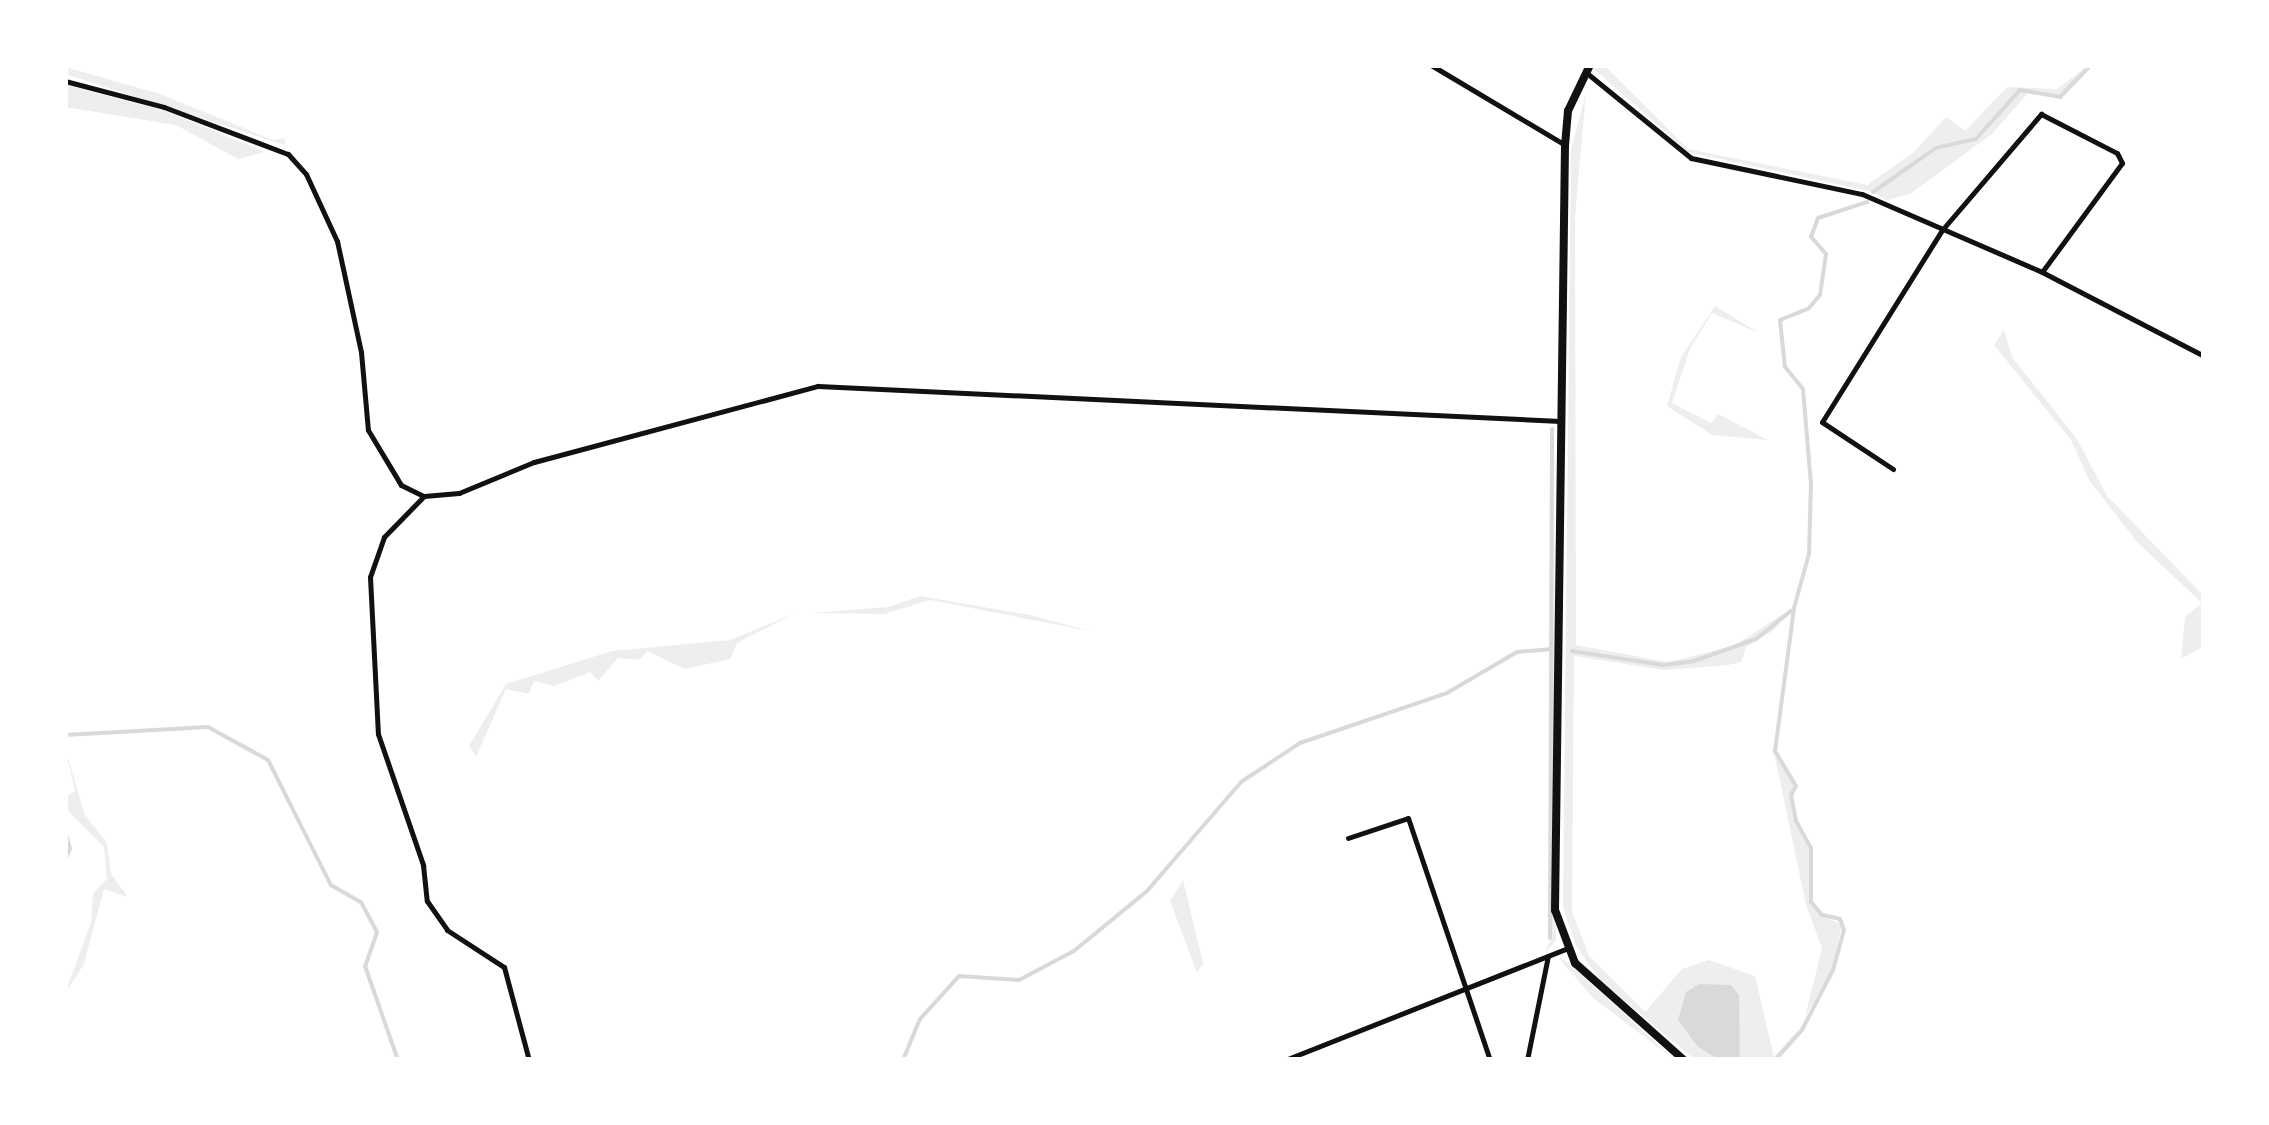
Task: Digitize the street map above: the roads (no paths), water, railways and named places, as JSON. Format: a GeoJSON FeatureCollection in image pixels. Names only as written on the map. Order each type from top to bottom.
{"type":"FeatureCollection","features":[{"type":"Feature","properties":{"kind":"main road"},"geometry":{"type":"LineString","coordinates":[[1587,68],[1568,110],[1565,145],[1555,910],[1568,948],[1600,988],[1684,1060]]}},
{"type":"Feature","properties":{"kind":"street"},"geometry":{"type":"LineString","coordinates":[[1431,65],[1565,145]]}},
{"type":"Feature","properties":{"kind":"street"},"geometry":{"type":"LineString","coordinates":[[1587,68],[1691,158],[1862,194],[2042,272],[2204,356]]}},
{"type":"Feature","properties":{"kind":"street"},"geometry":{"type":"LineString","coordinates":[[65,80],[164,107],[288,154],[306,174],[337,241],[361,352],[368,430],[401,485],[424,496],[459,493],[534,462],[818,386],[1563,422]]}},
{"type":"Feature","properties":{"kind":"street"},"geometry":{"type":"LineString","coordinates":[[1893,470],[1822,422],[1942,230],[2041,114],[2117,152],[2122,164],[2042,272]]}},
{"type":"Feature","properties":{"kind":"street"},"geometry":{"type":"LineString","coordinates":[[424,496],[384,537],[370,577],[378,734],[423,864],[427,900],[447,930],[504,967],[529,1060]]}},
{"type":"Feature","properties":{"kind":"street"},"geometry":{"type":"LineString","coordinates":[[1348,838],[1408,818],[1490,1060]]}},
{"type":"Feature","properties":{"kind":"street"},"geometry":{"type":"LineString","coordinates":[[1285,1060],[1568,948]]}},
{"type":"Feature","properties":{"kind":"street"},"geometry":{"type":"LineString","coordinates":[[1528,1060],[1549,953]]}},
{"type":"Feature","properties":{"kind":"waterway"},"geometry":{"type":"LineString","coordinates":[[1873,192],[1936,148],[1976,139],[2020,90],[2060,97],[2091,65]]}},
{"type":"Feature","properties":{"kind":"waterway"},"geometry":{"type":"LineString","coordinates":[[1775,1060],[1802,1030],[1833,970],[1844,930],[1840,919],[1822,915],[1811,902],[1811,848],[1796,821],[1791,795],[1796,786],[1775,751],[1794,608],[1809,554],[1811,484],[1803,389],[1785,367],[1780,320],[1809,308],[1820,295],[1826,254],[1811,237],[1818,218],[1867,202]]}},
{"type":"Feature","properties":{"kind":"waterway"},"geometry":{"type":"LineString","coordinates":[[1550,938],[1552,429]]}},
{"type":"Feature","properties":{"kind":"waterway"},"geometry":{"type":"LineString","coordinates":[[1572,651],[1663,665],[1694,661],[1756,639],[1791,611]]}},
{"type":"Feature","properties":{"kind":"waterway"},"geometry":{"type":"LineString","coordinates":[[903,1060],[920,1019],[959,976],[1019,980],[1074,951],[1147,891],[1241,782],[1300,743],[1447,693],[1517,652],[1549,649]]}},
{"type":"Feature","properties":{"kind":"waterway"},"geometry":{"type":"LineString","coordinates":[[65,735],[208,727],[268,760],[331,885],[361,902],[377,932],[365,966],[398,1060]]}},
{"type":"Feature","properties":{"kind":"waterway"},"geometry":{"type":"LineString","coordinates":[[65,832],[70,848],[65,861]]}}]}
